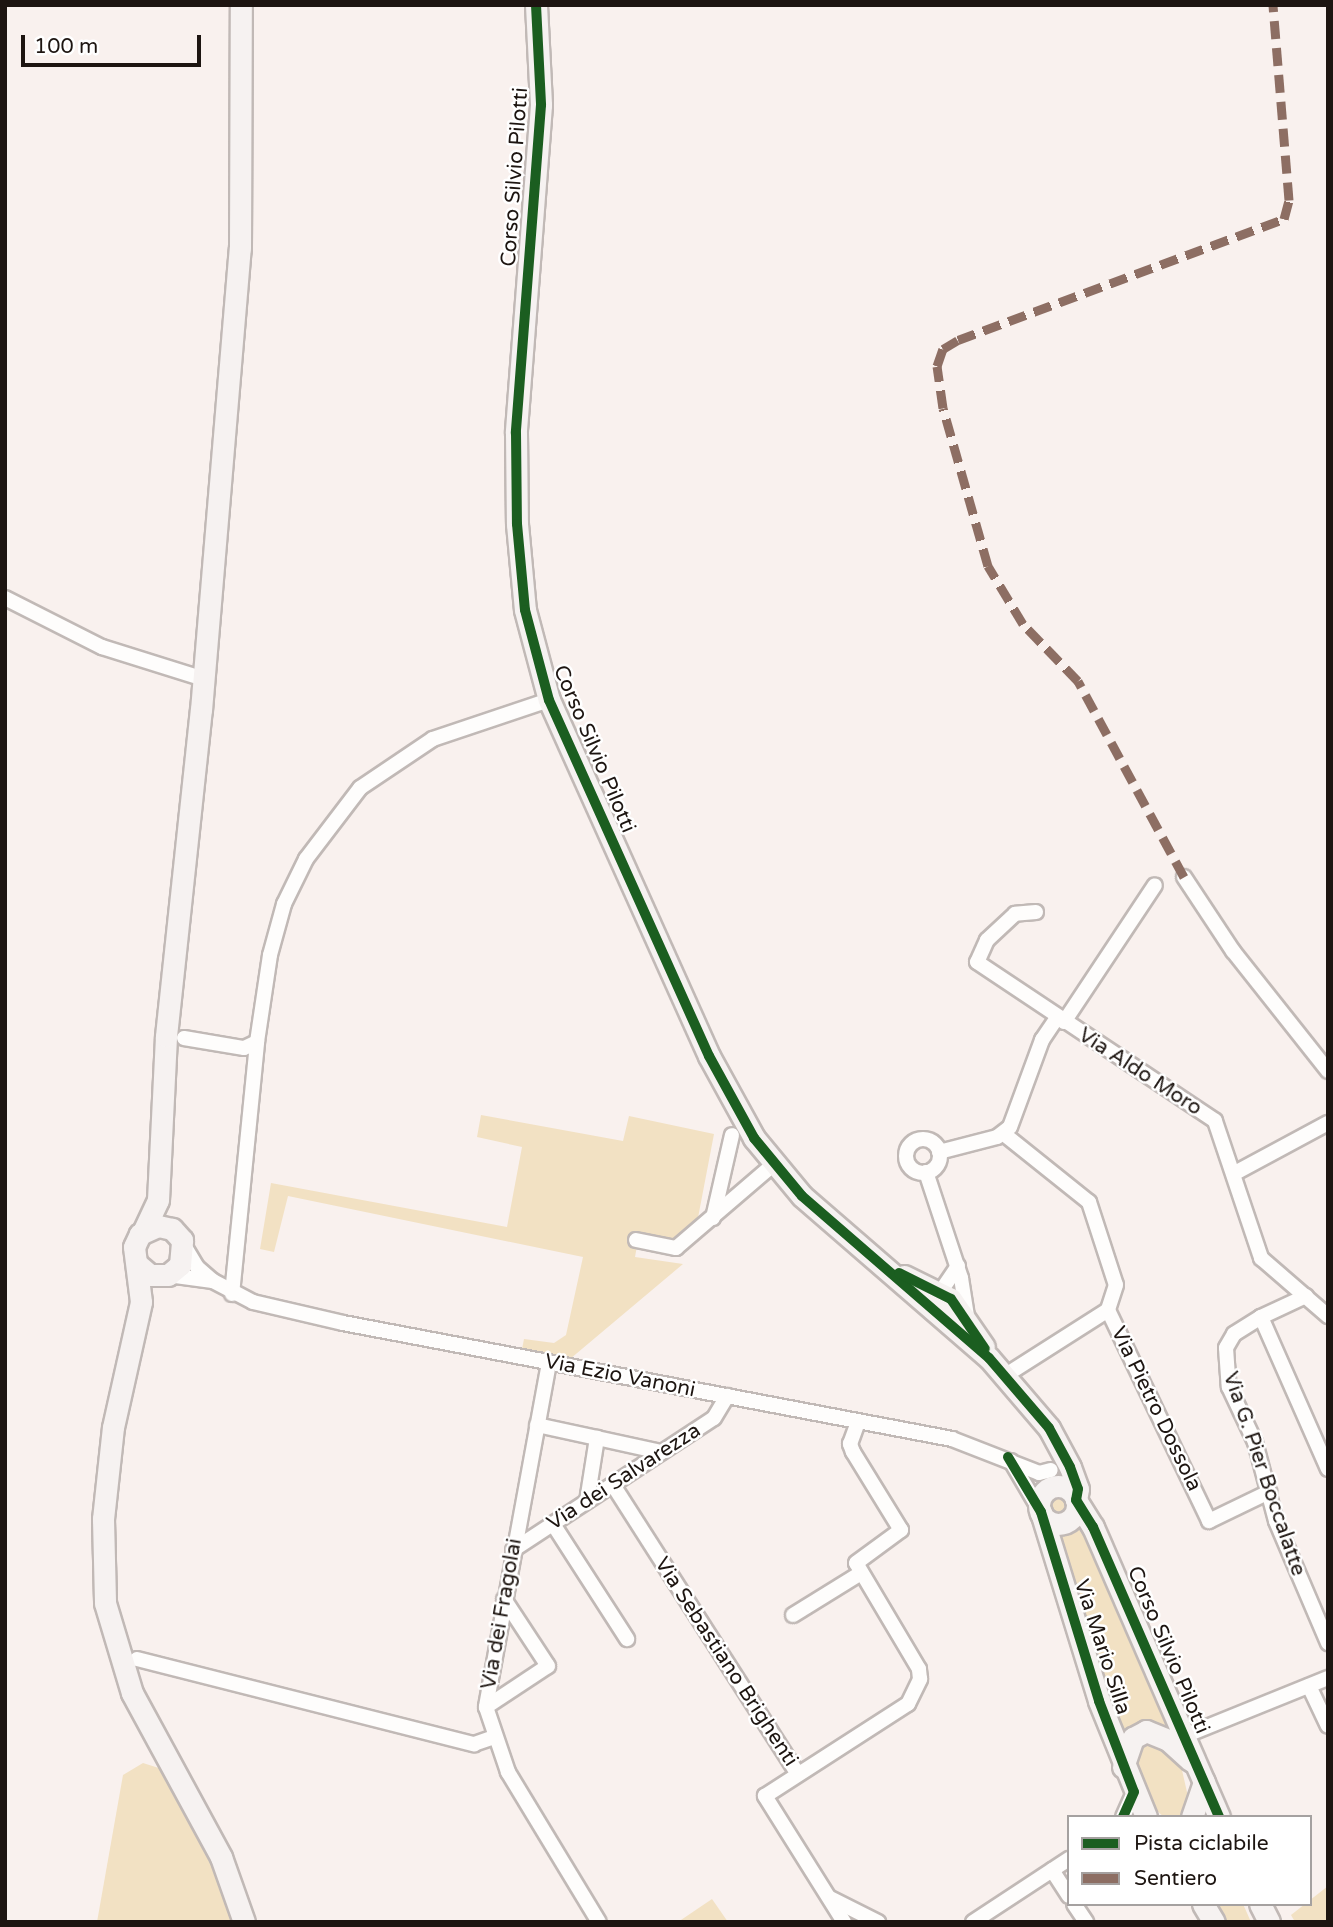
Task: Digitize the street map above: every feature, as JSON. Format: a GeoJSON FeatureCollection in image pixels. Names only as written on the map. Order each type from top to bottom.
{"type":"FeatureCollection","features":[{"type":"Feature","properties":{"kind":"street"},"geometry":{"type":"LineString","coordinates":[[241,5],[240,248],[204,679],[166,1036],[158,1200],[134,1247],[139,1318],[113,1427],[103,1519],[105,1603],[132,1693],[220,1857],[243,1922]]}},
{"type":"Feature","properties":{"kind":"street","name":"Corso Silvio Pilotti"},"geometry":{"type":"LineString","coordinates":[[537,5],[541,105],[516,433],[517,524],[525,610],[549,700],[709,1056],[754,1138],[802,1196],[874,1260],[948,1310],[1006,1375],[1049,1429],[1070,1466],[1078,1489],[1076,1500],[1093,1527],[1177,1739]]}},
{"type":"Feature","properties":{"kind":"street"},"geometry":{"type":"LineString","coordinates":[[5,598],[102,647],[204,679]]}},
{"type":"Feature","properties":{"kind":"street"},"geometry":{"type":"LineString","coordinates":[[232,1294],[257,1042],[270,955],[284,904],[306,859],[360,788],[433,739],[549,700]]}},
{"type":"Feature","properties":{"kind":"street"},"geometry":{"type":"LineString","coordinates":[[1184,877],[1233,951],[1328,1071]]}},
{"type":"Feature","properties":{"kind":"street"},"geometry":{"type":"LineString","coordinates":[[939,1152],[1004,1133],[1016,1116],[1042,1040],[1060,1020],[1155,884]]}},
{"type":"Feature","properties":{"kind":"street","name":"Via Aldo Moro"},"geometry":{"type":"LineString","coordinates":[[1036,912],[1016,914],[987,940],[977,962],[1060,1020],[1215,1121],[1235,1173],[1261,1258],[1328,1316]]}},
{"type":"Feature","properties":{"kind":"street"},"geometry":{"type":"LineString","coordinates":[[184,1038],[244,1048],[257,1042]]}},
{"type":"Feature","properties":{"kind":"street"},"geometry":{"type":"LineString","coordinates":[[1235,1173],[1327,1125]]}},
{"type":"Feature","properties":{"kind":"street"},"geometry":{"type":"LineString","coordinates":[[1004,1133],[1089,1202],[1116,1285],[1108,1310]]}},
{"type":"Feature","properties":{"kind":"street"},"geometry":{"type":"LineString","coordinates":[[713,1219],[732,1135]]}},
{"type":"Feature","properties":{"kind":"street"},"geometry":{"type":"LineString","coordinates":[[939,1152],[923,1139],[909,1146],[908,1163],[926,1172],[958,1266],[948,1310]]}},
{"type":"Feature","properties":{"kind":"street"},"geometry":{"type":"LineString","coordinates":[[926,1172],[938,1163],[939,1152]]}},
{"type":"Feature","properties":{"kind":"street"},"geometry":{"type":"LineString","coordinates":[[636,1240],[676,1248],[775,1163]]}},
{"type":"Feature","properties":{"kind":"street"},"geometry":{"type":"LineString","coordinates":[[139,1318],[167,1275],[180,1265],[179,1237],[160,1167]]}},
{"type":"Feature","properties":{"kind":"street"},"geometry":{"type":"LineString","coordinates":[[144,1230],[165,1227],[179,1237],[197,1267],[213,1281]]}},
{"type":"Feature","properties":{"kind":"street"},"geometry":{"type":"LineString","coordinates":[[137,1264],[150,1275],[213,1281]]}},
{"type":"Feature","properties":{"kind":"street"},"geometry":{"type":"LineString","coordinates":[[948,1310],[958,1266]]}},
{"type":"Feature","properties":{"kind":"street","name":"Via Ezio Vanoni"},"geometry":{"type":"LineString","coordinates":[[213,1281],[232,1294],[343,1323],[952,1439],[1008,1457],[1039,1474],[1051,1470]]}},
{"type":"Feature","properties":{"kind":"street","name":"Via G. Pier Boccalatte"},"geometry":{"type":"LineString","coordinates":[[1306,1296],[1261,1317],[1234,1334],[1226,1348],[1225,1366],[1269,1492],[1276,1521],[1328,1643]]}},
{"type":"Feature","properties":{"kind":"street","name":"Via Pietro Dossola"},"geometry":{"type":"LineString","coordinates":[[1006,1375],[1108,1310],[1209,1521],[1269,1492]]}},
{"type":"Feature","properties":{"kind":"street"},"geometry":{"type":"LineString","coordinates":[[1261,1317],[1328,1469]]}},
{"type":"Feature","properties":{"kind":"street","name":"Via dei Fragolai"},"geometry":{"type":"LineString","coordinates":[[549,1363],[503,1599],[486,1707],[494,1737],[554,1853],[599,1922]]}},
{"type":"Feature","properties":{"kind":"street","name":"Via dei Salvarezza"},"geometry":{"type":"LineString","coordinates":[[513,1550],[714,1418],[727,1396]]}},
{"type":"Feature","properties":{"kind":"street"},"geometry":{"type":"LineString","coordinates":[[798,1774],[908,1704],[917,1689],[919,1669],[861,1573],[857,1558],[901,1530],[850,1444],[858,1423]]}},
{"type":"Feature","properties":{"kind":"street"},"geometry":{"type":"LineString","coordinates":[[537,1425],[661,1452]]}},
{"type":"Feature","properties":{"kind":"street"},"geometry":{"type":"LineString","coordinates":[[1043,1502],[1054,1456],[1049,1429]]}},
{"type":"Feature","properties":{"kind":"street"},"geometry":{"type":"LineString","coordinates":[[587,1501],[597,1438]]}},
{"type":"Feature","properties":{"kind":"street"},"geometry":{"type":"LineString","coordinates":[[1008,1457],[1043,1502],[1049,1522],[1065,1523],[1076,1511],[1076,1500],[1060,1487],[1043,1502]]}},
{"type":"Feature","properties":{"kind":"street","name":"Via Sebastiano Brighenti"},"geometry":{"type":"LineString","coordinates":[[612,1485],[798,1774],[765,1796],[844,1922]]}},
{"type":"Feature","properties":{"kind":"street","name":"Via Mario Silla"},"geometry":{"type":"LineString","coordinates":[[1043,1502],[1047,1543],[1123,1767],[1146,1815]]}},
{"type":"Feature","properties":{"kind":"street"},"geometry":{"type":"LineString","coordinates":[[553,1524],[626,1639]]}},
{"type":"Feature","properties":{"kind":"street"},"geometry":{"type":"LineString","coordinates":[[793,1615],[861,1573]]}},
{"type":"Feature","properties":{"kind":"street"},"geometry":{"type":"LineString","coordinates":[[486,1707],[548,1666],[503,1599]]}},
{"type":"Feature","properties":{"kind":"street"},"geometry":{"type":"LineString","coordinates":[[138,1659],[474,1744],[494,1737]]}},
{"type":"Feature","properties":{"kind":"street"},"geometry":{"type":"LineString","coordinates":[[1123,1767],[1129,1744],[1140,1733],[1154,1732],[1177,1739],[1328,1678]]}},
{"type":"Feature","properties":{"kind":"street"},"geometry":{"type":"LineString","coordinates":[[1309,1686],[1328,1726]]}},
{"type":"Feature","properties":{"kind":"street"},"geometry":{"type":"LineString","coordinates":[[1177,1739],[1200,1774],[1218,1815]]}},
{"type":"Feature","properties":{"kind":"street"},"geometry":{"type":"LineString","coordinates":[[1192,1815],[1200,1774]]}},
{"type":"Feature","properties":{"kind":"street"},"geometry":{"type":"LineString","coordinates":[[1124,1815],[1134,1792]]}},
{"type":"Feature","properties":{"kind":"street"},"geometry":{"type":"LineString","coordinates":[[972,1922],[1067,1860]]}},
{"type":"Feature","properties":{"kind":"street"},"geometry":{"type":"LineString","coordinates":[[1052,1870],[1067,1893]]}},
{"type":"Feature","properties":{"kind":"street"},"geometry":{"type":"LineString","coordinates":[[830,1898],[878,1922]]}},
{"type":"Feature","properties":{"kind":"street"},"geometry":{"type":"LineString","coordinates":[[1075,1906],[1086,1922]]}},
{"type":"Feature","properties":{"kind":"street"},"geometry":{"type":"LineString","coordinates":[[1204,1906],[1214,1922]]}},
{"type":"Feature","properties":{"kind":"street"},"geometry":{"type":"LineString","coordinates":[[1260,1906],[1269,1922]]}},
{"type":"Feature","properties":{"kind":"shaded area"},"geometry":{"type":"Polygon","coordinates":[[[481,1115],[623,1141],[629,1116],[714,1134],[697,1223],[678,1239],[630,1232],[630,1245],[637,1246],[635,1257],[683,1264],[570,1359],[522,1349],[524,1339],[554,1343],[566,1335],[583,1257],[288,1196],[274,1252],[260,1249],[271,1183],[507,1227],[522,1147],[477,1137],[481,1115]]]}},
{"type":"Feature","properties":{"kind":"shaded area"},"geometry":{"type":"Polygon","coordinates":[[[1057,1492],[1066,1496],[1070,1505],[1066,1514],[1057,1518],[1048,1514],[1044,1505],[1048,1496],[1057,1492]]]}},
{"type":"Feature","properties":{"kind":"shaded area"},"geometry":{"type":"Polygon","coordinates":[[[1079,1515],[1170,1734],[1123,1738],[1047,1527],[1068,1527],[1079,1515]]]}},
{"type":"Feature","properties":{"kind":"shaded area"},"geometry":{"type":"Polygon","coordinates":[[[1145,1737],[1172,1753],[1182,1770],[1189,1801],[1183,1815],[1162,1815],[1144,1800],[1131,1758],[1145,1737]]]}},
{"type":"Feature","properties":{"kind":"shaded area"},"geometry":{"type":"Polygon","coordinates":[[[143,1763],[165,1770],[199,1831],[236,1922],[97,1922],[123,1775],[143,1763]]]}},
{"type":"Feature","properties":{"kind":"shaded area"},"geometry":{"type":"Polygon","coordinates":[[[1328,1886],[1328,1922],[1295,1922],[1291,1915],[1302,1906],[1312,1906],[1312,1899],[1328,1886]]]}},
{"type":"Feature","properties":{"kind":"shaded area"},"geometry":{"type":"Polygon","coordinates":[[[712,1899],[728,1922],[678,1922],[712,1899]]]}},
{"type":"Feature","properties":{"kind":"shaded area"},"geometry":{"type":"Polygon","coordinates":[[[1212,1906],[1244,1906],[1251,1922],[1223,1922],[1212,1906]]]}},
{"type":"Feature","properties":{"kind":"marked path"},"geometry":{"type":"LineString","coordinates":[[1184,877],[1078,681],[1023,624],[988,566],[943,408],[937,366],[943,349],[958,340],[1284,219],[1289,200],[1273,5]]}},
{"type":"Feature","properties":{"kind":"cycle path"},"geometry":{"type":"LineString","coordinates":[[536,5],[541,105],[516,433],[517,524],[525,610],[549,700],[709,1056],[754,1138],[802,1196],[989,1358],[1049,1428],[1070,1467],[1078,1489],[1076,1500],[1093,1527],[1218,1815]]}},
{"type":"Feature","properties":{"kind":"cycle path"},"geometry":{"type":"LineString","coordinates":[[899,1273],[951,1299],[985,1349]]}},
{"type":"Feature","properties":{"kind":"cycle path"},"geometry":{"type":"LineString","coordinates":[[1008,1457],[1041,1512],[1099,1701],[1134,1792],[1124,1815]]}}]}
